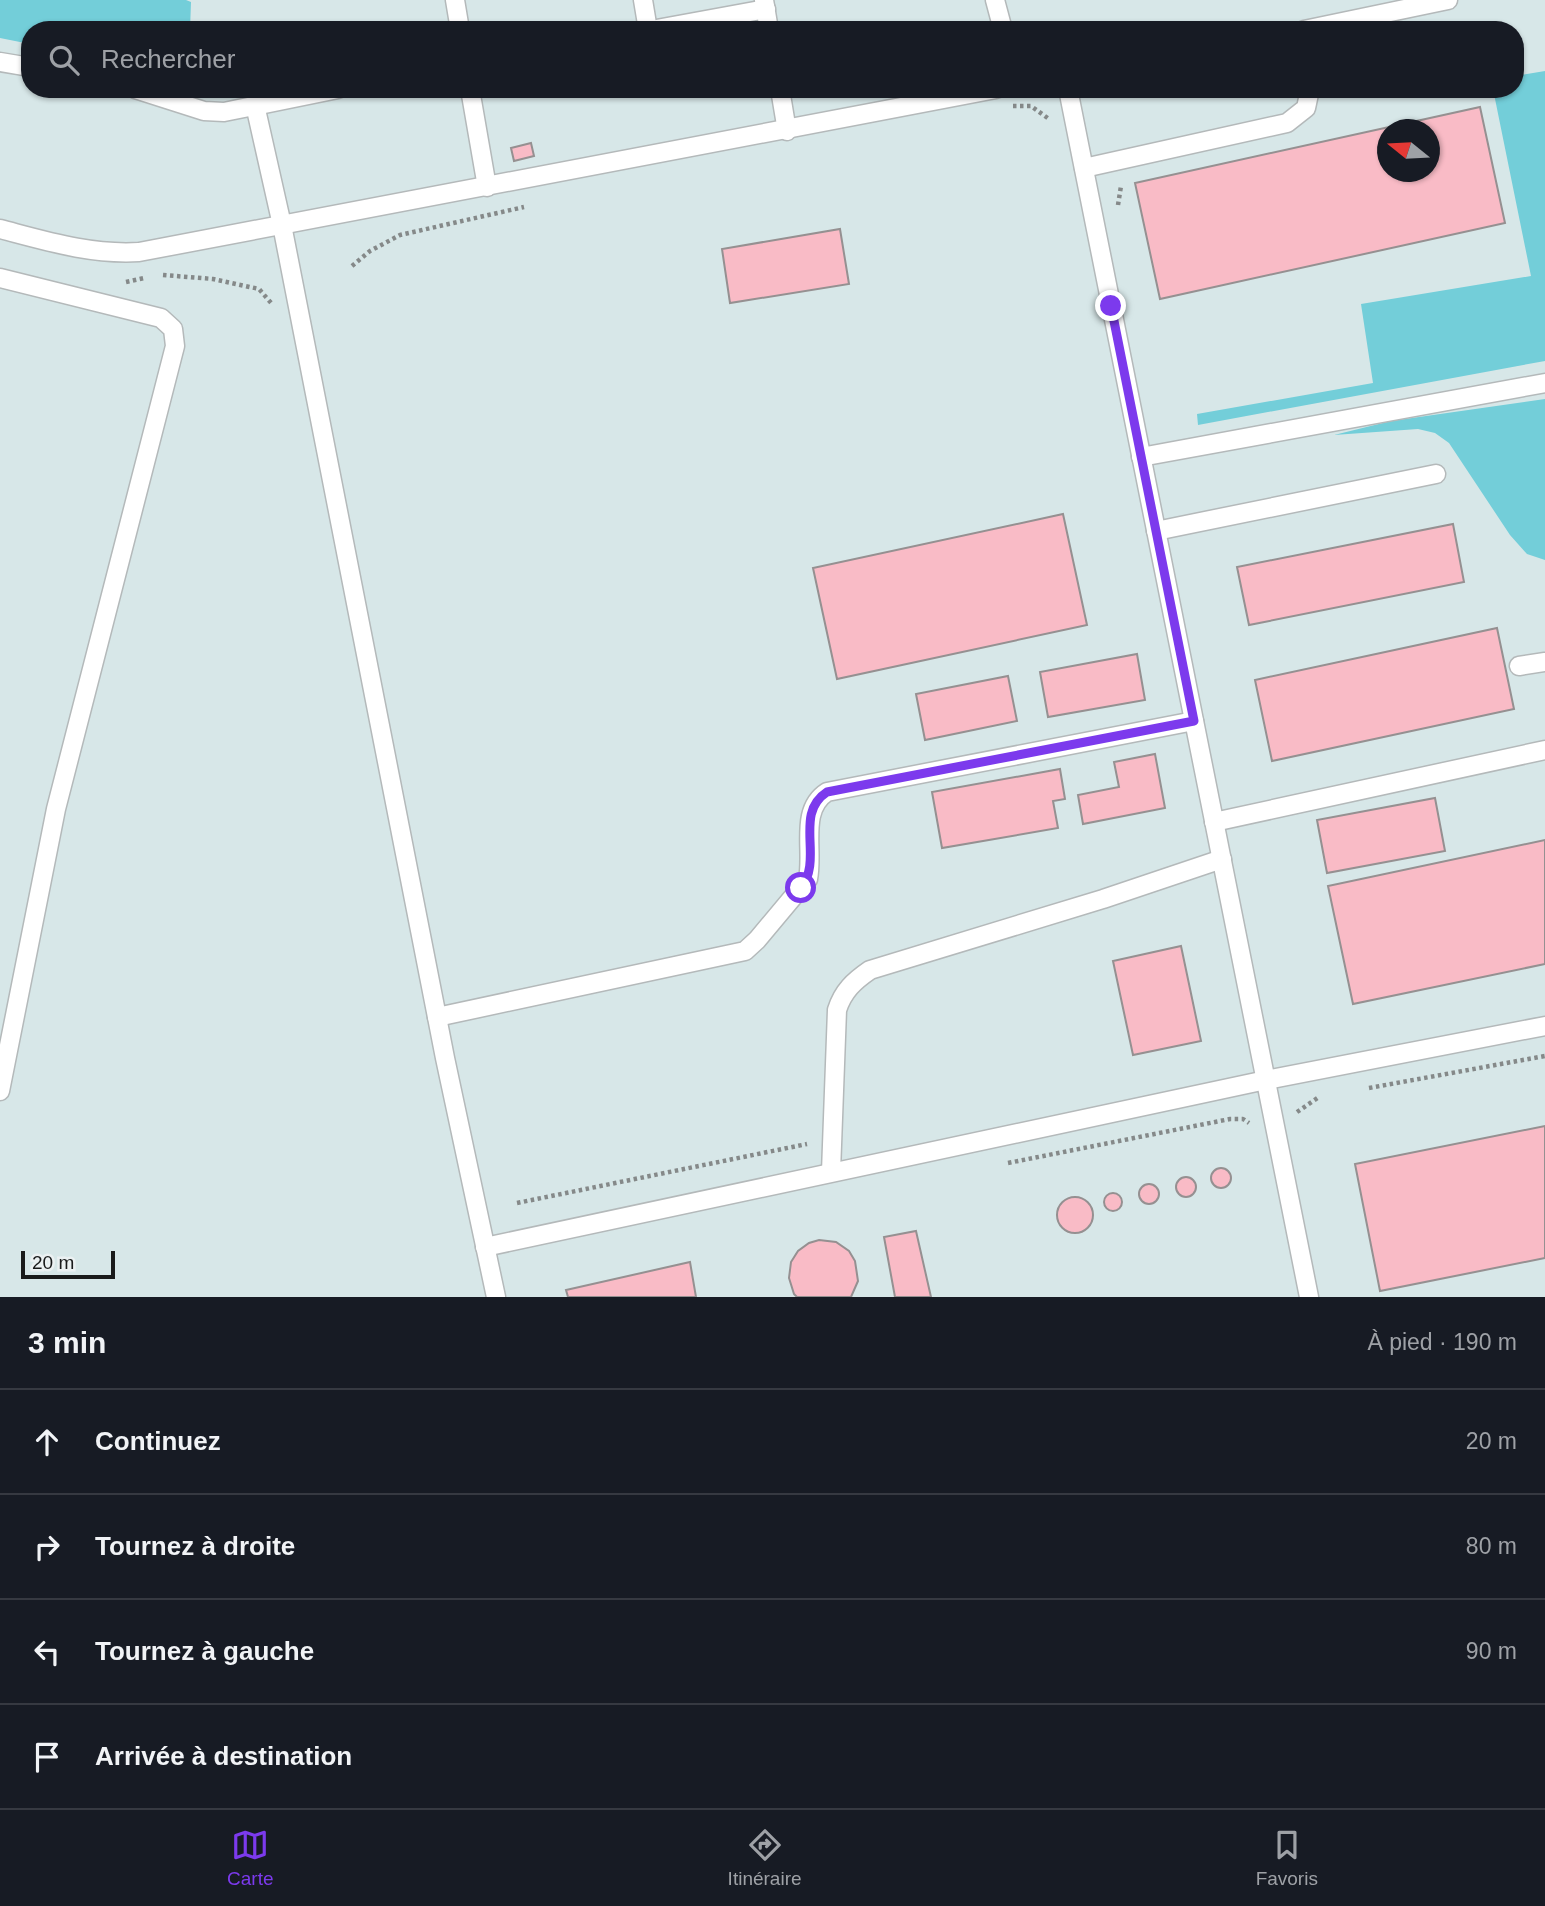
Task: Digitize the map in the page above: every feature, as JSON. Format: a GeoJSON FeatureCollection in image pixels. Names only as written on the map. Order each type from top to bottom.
{"type":"FeatureCollection","features":[{"type":"Feature","properties":{"kind":"lane"},"geometry":{"type":"LineString","coordinates":[[455,0],[458,21]]}},
{"type":"Feature","properties":{"kind":"lane"},"geometry":{"type":"LineString","coordinates":[[642,0],[648,21]]}},
{"type":"Feature","properties":{"kind":"lane"},"geometry":{"type":"LineString","coordinates":[[995,0],[1001,21]]}},
{"type":"Feature","properties":{"kind":"lane"},"geometry":{"type":"LineString","coordinates":[[1347,21],[1448,0]]}},
{"type":"Feature","properties":{"kind":"lane"},"geometry":{"type":"LineString","coordinates":[[690,21],[765,4]]}},
{"type":"Feature","properties":{"kind":"lane"},"geometry":{"type":"LineString","coordinates":[[0,62],[21,66]]}},
{"type":"Feature","properties":{"kind":"lane"},"geometry":{"type":"LineString","coordinates":[[163,98],[204,111],[224,112],[291,98]]}},
{"type":"Feature","properties":{"kind":"lane"},"geometry":{"type":"LineString","coordinates":[[472,98],[487,187]]}},
{"type":"Feature","properties":{"kind":"lane"},"geometry":{"type":"LineString","coordinates":[[782,98],[787,131]]}},
{"type":"Feature","properties":{"kind":"lane"},"geometry":{"type":"LineString","coordinates":[[0,229],[87,251],[114,254],[139,252],[951,98]]}},
{"type":"Feature","properties":{"kind":"lane"},"geometry":{"type":"LineString","coordinates":[[1070,98],[1309,1297]]}},
{"type":"Feature","properties":{"kind":"lane"},"geometry":{"type":"LineString","coordinates":[[1084,168],[1287,123],[1306,108],[1308,98]]}},
{"type":"Feature","properties":{"kind":"lane"},"geometry":{"type":"LineString","coordinates":[[255,105],[282,225],[437,1017],[496,1297]]}},
{"type":"Feature","properties":{"kind":"lane"},"geometry":{"type":"LineString","coordinates":[[0,278],[161,318],[173,329],[175,346],[56,809],[0,1091]]}},
{"type":"Feature","properties":{"kind":"lane"},"geometry":{"type":"LineString","coordinates":[[1142,457],[1545,383]]}},
{"type":"Feature","properties":{"kind":"lane"},"geometry":{"type":"LineString","coordinates":[[1156,531],[1436,474]]}},
{"type":"Feature","properties":{"kind":"lane"},"geometry":{"type":"LineString","coordinates":[[1519,666],[1545,662]]}},
{"type":"Feature","properties":{"kind":"lane"},"geometry":{"type":"LineString","coordinates":[[437,1017],[745,951],[808,880],[810,811],[817,799],[827,792],[1194,721]]}},
{"type":"Feature","properties":{"kind":"lane"},"geometry":{"type":"LineString","coordinates":[[1214,822],[1545,750]]}},
{"type":"Feature","properties":{"kind":"lane"},"geometry":{"type":"LineString","coordinates":[[831,1172],[837,1010],[841,998],[853,982],[870,970],[1103,899],[1222,859]]}},
{"type":"Feature","properties":{"kind":"lane"},"geometry":{"type":"LineString","coordinates":[[485,1247],[1266,1080],[1545,1026]]}},
{"type":"Feature","properties":{"kind":"path"},"geometry":{"type":"LineString","coordinates":[[1357,1090],[1545,1056]]}},
{"type":"Feature","properties":{"kind":"path"},"geometry":{"type":"LineString","coordinates":[[1295,1123],[1295,1113],[1317,1098],[1330,1095]]}},
{"type":"Feature","properties":{"kind":"path"},"geometry":{"type":"LineString","coordinates":[[1003,1164],[1230,1119],[1243,1119],[1254,1127]]}},
{"type":"Feature","properties":{"kind":"path"},"geometry":{"type":"LineString","coordinates":[[517,1203],[808,1144]]}},
{"type":"Feature","properties":{"kind":"shaded area"},"geometry":{"type":"Polygon","coordinates":[[[0,0],[1545,0],[1545,1297],[0,1297],[0,0]]]}},
{"type":"Feature","properties":{"kind":"shaded area"},"geometry":{"type":"Polygon","coordinates":[[[0,0],[191,2],[190,21],[21,21],[21,42],[0,38],[0,0]]]}},
{"type":"Feature","properties":{"kind":"shaded area"},"geometry":{"type":"Polygon","coordinates":[[[1545,71],[1545,361],[1198,425],[1197,414],[1373,383],[1361,304],[1531,276],[1495,98],[1524,98],[1524,74],[1545,71]]]}},
{"type":"Feature","properties":{"kind":"shaded area"},"geometry":{"type":"Polygon","coordinates":[[[1545,399],[1545,560],[1527,554],[1510,535],[1449,443],[1435,433],[1418,429],[1334,435],[1391,421],[1545,399]]]}},
{"type":"Feature","properties":{"kind":"building"},"geometry":{"type":"Polygon","coordinates":[[[1480,107],[1505,223],[1160,299],[1135,183],[1377,130],[1377,182],[1440,182],[1440,119],[1426,119],[1480,107]]]}},
{"type":"Feature","properties":{"kind":"building"},"geometry":{"type":"Polygon","coordinates":[[[531,143],[534,156],[514,161],[511,148],[531,143]]]}},
{"type":"Feature","properties":{"kind":"building"},"geometry":{"type":"Polygon","coordinates":[[[840,229],[849,284],[730,303],[722,249],[840,229]]]}},
{"type":"Feature","properties":{"kind":"building"},"geometry":{"type":"Polygon","coordinates":[[[1063,514],[1087,625],[837,679],[813,568],[1063,514]]]}},
{"type":"Feature","properties":{"kind":"building"},"geometry":{"type":"Polygon","coordinates":[[[1453,524],[1464,582],[1249,625],[1237,567],[1453,524]]]}},
{"type":"Feature","properties":{"kind":"building"},"geometry":{"type":"Polygon","coordinates":[[[1497,628],[1514,709],[1272,761],[1255,680],[1497,628]]]}},
{"type":"Feature","properties":{"kind":"building"},"geometry":{"type":"Polygon","coordinates":[[[1137,654],[1145,700],[1048,717],[1040,672],[1137,654]]]}},
{"type":"Feature","properties":{"kind":"building"},"geometry":{"type":"Polygon","coordinates":[[[1008,676],[1017,721],[925,740],[916,694],[1008,676]]]}},
{"type":"Feature","properties":{"kind":"building"},"geometry":{"type":"Polygon","coordinates":[[[1155,754],[1165,808],[1083,824],[1078,795],[1119,787],[1114,762],[1155,754]]]}},
{"type":"Feature","properties":{"kind":"building"},"geometry":{"type":"Polygon","coordinates":[[[1060,769],[1065,799],[1053,801],[1058,828],[942,848],[932,792],[1060,769]]]}},
{"type":"Feature","properties":{"kind":"building"},"geometry":{"type":"Polygon","coordinates":[[[1435,798],[1445,851],[1327,873],[1317,820],[1435,798]]]}},
{"type":"Feature","properties":{"kind":"building"},"geometry":{"type":"Polygon","coordinates":[[[1545,840],[1545,964],[1353,1004],[1328,886],[1545,840]]]}},
{"type":"Feature","properties":{"kind":"building"},"geometry":{"type":"Polygon","coordinates":[[[1181,946],[1201,1041],[1133,1055],[1113,961],[1181,946]]]}},
{"type":"Feature","properties":{"kind":"building"},"geometry":{"type":"Polygon","coordinates":[[[1545,1126],[1545,1258],[1380,1291],[1355,1164],[1545,1126]]]}},
{"type":"Feature","properties":{"kind":"building"},"geometry":{"type":"Polygon","coordinates":[[[1221,1168],[1228,1171],[1231,1178],[1228,1185],[1221,1188],[1214,1185],[1211,1178],[1214,1171],[1221,1168]]]}},
{"type":"Feature","properties":{"kind":"building"},"geometry":{"type":"Polygon","coordinates":[[[1186,1177],[1193,1180],[1196,1187],[1193,1194],[1186,1197],[1179,1194],[1176,1187],[1179,1180],[1186,1177]]]}},
{"type":"Feature","properties":{"kind":"building"},"geometry":{"type":"Polygon","coordinates":[[[1149,1184],[1156,1187],[1159,1194],[1156,1201],[1149,1204],[1142,1201],[1139,1194],[1142,1187],[1149,1184]]]}},
{"type":"Feature","properties":{"kind":"building"},"geometry":{"type":"Polygon","coordinates":[[[1113,1193],[1121,1198],[1122,1202],[1117,1210],[1113,1211],[1105,1206],[1104,1202],[1109,1194],[1113,1193]]]}},
{"type":"Feature","properties":{"kind":"building"},"geometry":{"type":"Polygon","coordinates":[[[1075,1197],[1087,1203],[1093,1215],[1087,1227],[1075,1233],[1063,1227],[1057,1215],[1063,1203],[1075,1197]]]}},
{"type":"Feature","properties":{"kind":"building"},"geometry":{"type":"Polygon","coordinates":[[[916,1231],[931,1297],[895,1297],[884,1237],[916,1231]]]}},
{"type":"Feature","properties":{"kind":"building"},"geometry":{"type":"Polygon","coordinates":[[[819,1240],[836,1242],[849,1251],[855,1261],[858,1281],[851,1297],[797,1297],[794,1294],[789,1278],[791,1262],[798,1251],[819,1240]]]}},
{"type":"Feature","properties":{"kind":"building"},"geometry":{"type":"Polygon","coordinates":[[[690,1262],[696,1297],[568,1297],[566,1290],[690,1262]]]}},
{"type":"Feature","properties":{"kind":"route"},"geometry":{"type":"LineString","coordinates":[[801,888],[808,880],[810,868],[810,811],[817,799],[827,792],[1194,721],[1111,306]]}}]}
